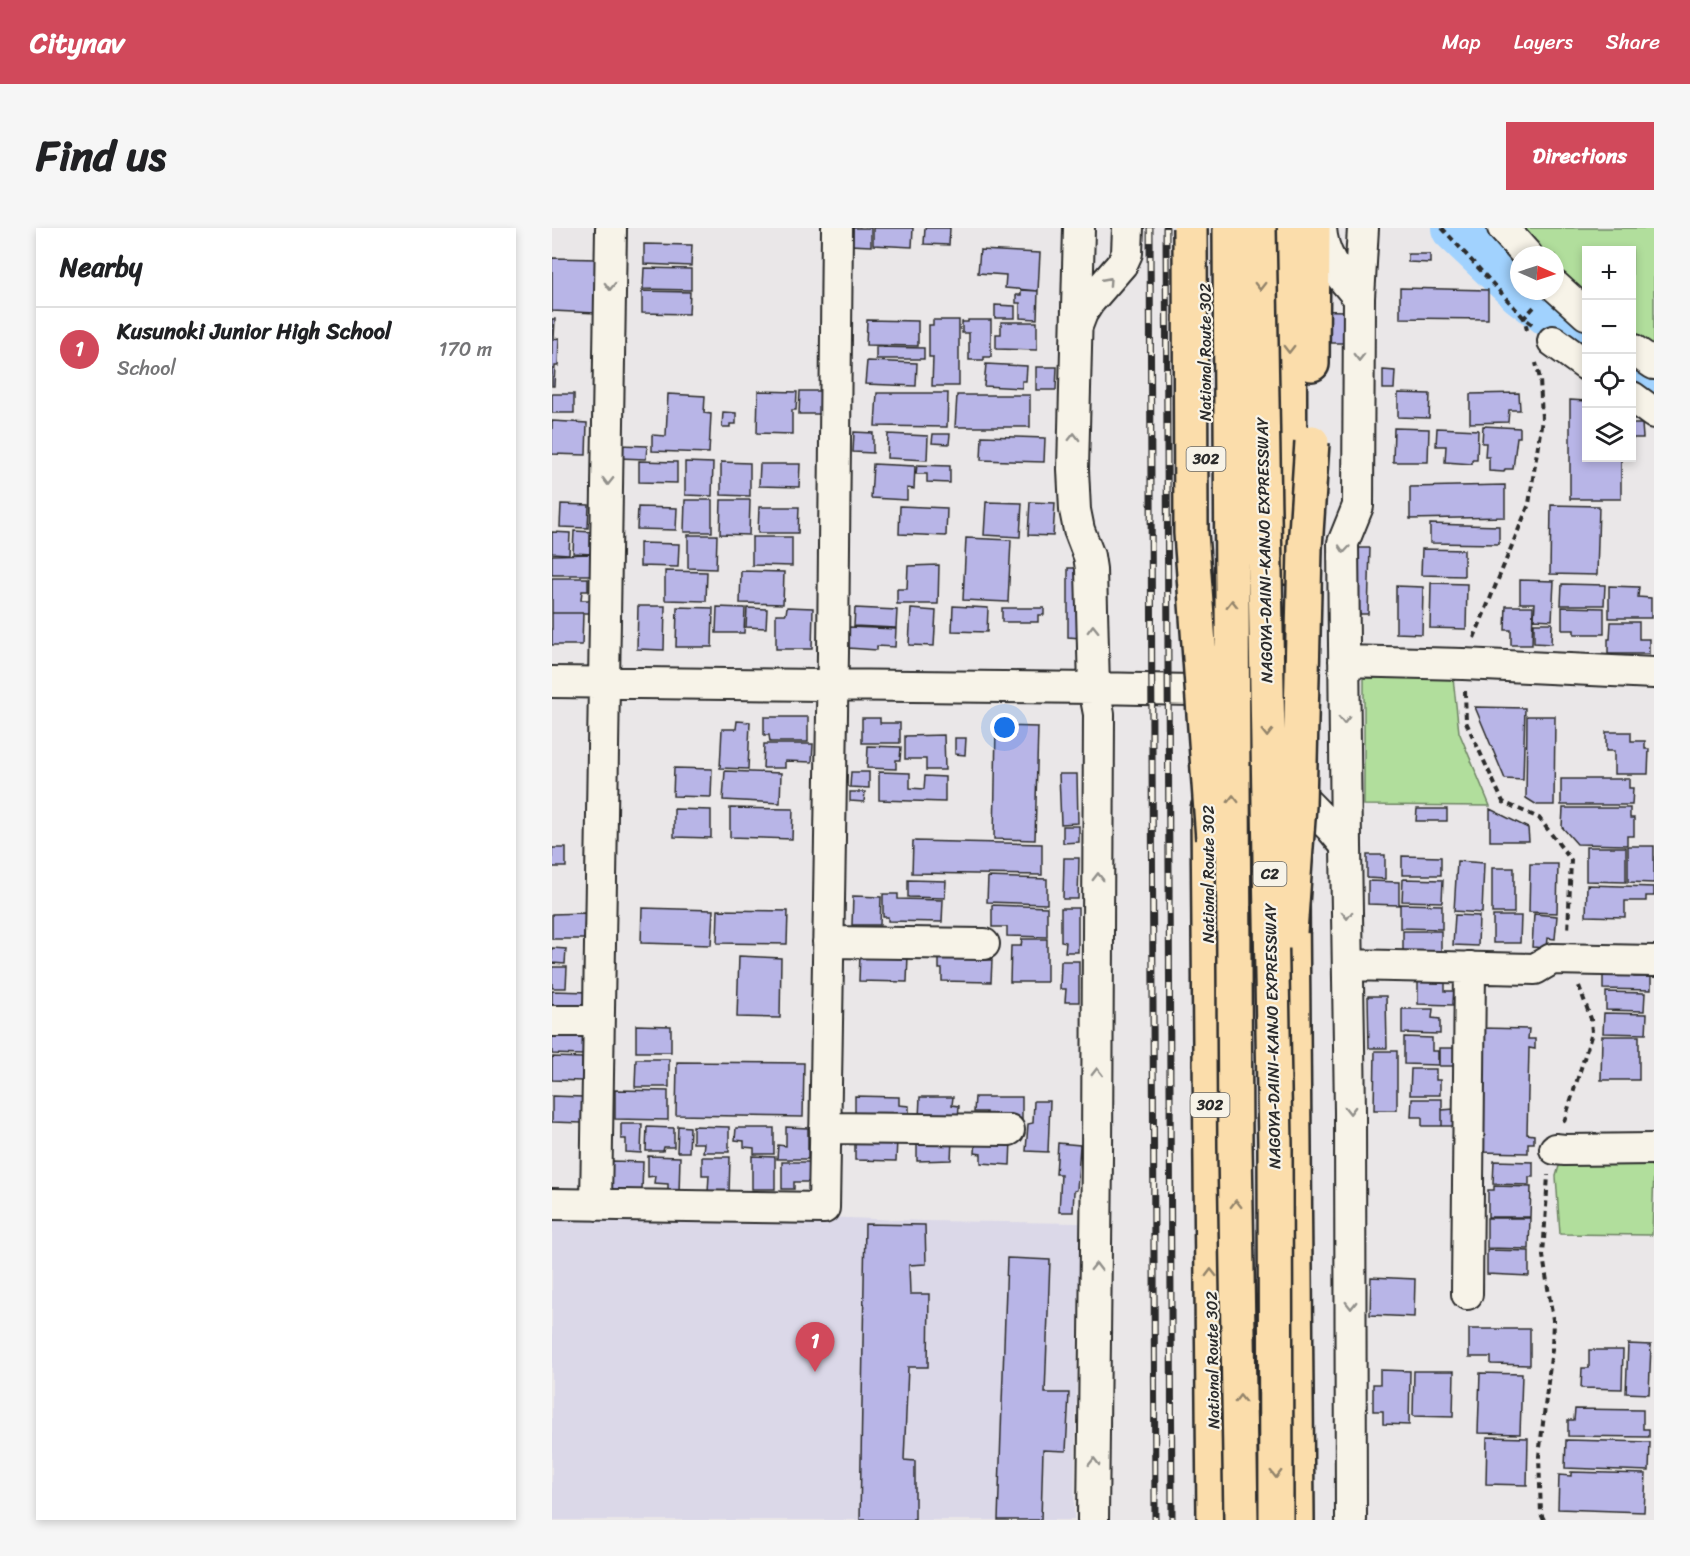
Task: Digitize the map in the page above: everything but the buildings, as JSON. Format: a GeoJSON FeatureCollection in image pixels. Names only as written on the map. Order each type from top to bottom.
{"type":"FeatureCollection","features":[{"type":"Feature","properties":{"kind":"highway"},"geometry":{"type":"LineString","coordinates":[[1190,228],[1191,533],[1235,1146]]}},
{"type":"Feature","properties":{"kind":"highway","name":"National Route 302"},"geometry":{"type":"LineString","coordinates":[[1205,228],[1214,1520]]}},
{"type":"Feature","properties":{"kind":"highway","name":"NAGOYA-DAINI-KANJO EXPRESSWAY"},"geometry":{"type":"LineString","coordinates":[[1230,228],[1235,1146],[1240,1520]]}},
{"type":"Feature","properties":{"kind":"highway","name":"NAGOYA-DAINI-KANJO EXPRESSWAY"},"geometry":{"type":"LineString","coordinates":[[1259,228],[1275,1146],[1276,1520]]}},
{"type":"Feature","properties":{"kind":"highway"},"geometry":{"type":"LineString","coordinates":[[1289,228],[1290,692],[1297,1520]]}},
{"type":"Feature","properties":{"kind":"highway"},"geometry":{"type":"LineString","coordinates":[[1275,1146],[1299,805],[1305,548],[1312,442],[1313,228]]}},
{"type":"Feature","properties":{"kind":"street"},"geometry":{"type":"LineString","coordinates":[[596,1205],[611,228]]}},
{"type":"Feature","properties":{"kind":"street"},"geometry":{"type":"LineString","coordinates":[[552,1204],[824,1208],[837,228]]}},
{"type":"Feature","properties":{"kind":"street"},"geometry":{"type":"LineString","coordinates":[[1079,228],[1073,469],[1075,510],[1091,569],[1094,688],[1099,714],[1093,1520]]}},
{"type":"Feature","properties":{"kind":"street"},"geometry":{"type":"LineString","coordinates":[[1076,329],[1089,302],[1122,264],[1127,253],[1128,228]]}},
{"type":"Feature","properties":{"kind":"street"},"geometry":{"type":"LineString","coordinates":[[1321,228],[1325,251],[1334,269],[1359,298]]}},
{"type":"Feature","properties":{"kind":"street"},"geometry":{"type":"LineString","coordinates":[[1351,1520],[1350,1112],[1343,543],[1358,506],[1359,298],[1363,228]]}},
{"type":"Feature","properties":{"kind":"street"},"geometry":{"type":"LineString","coordinates":[[1503,228],[1519,246]]}},
{"type":"Feature","properties":{"kind":"street"},"geometry":{"type":"LineString","coordinates":[[1564,294],[1582,310]]}},
{"type":"Feature","properties":{"kind":"street"},"geometry":{"type":"LineString","coordinates":[[1539,346],[1582,363]]}},
{"type":"Feature","properties":{"kind":"street"},"geometry":{"type":"LineString","coordinates":[[1636,352],[1654,364]]}},
{"type":"Feature","properties":{"kind":"street"},"geometry":{"type":"LineString","coordinates":[[1636,400],[1654,413]]}},
{"type":"Feature","properties":{"kind":"street"},"geometry":{"type":"LineString","coordinates":[[1344,662],[1463,664],[1654,672]]}},
{"type":"Feature","properties":{"kind":"street"},"geometry":{"type":"LineString","coordinates":[[552,682],[1290,692]]}},
{"type":"Feature","properties":{"kind":"street"},"geometry":{"type":"LineString","coordinates":[[1291,787],[1346,846]]}},
{"type":"Feature","properties":{"kind":"street"},"geometry":{"type":"LineString","coordinates":[[828,942],[984,944]]}},
{"type":"Feature","properties":{"kind":"street"},"geometry":{"type":"LineString","coordinates":[[1348,965],[1535,969],[1552,958],[1654,961]]}},
{"type":"Feature","properties":{"kind":"street"},"geometry":{"type":"LineString","coordinates":[[1467,1294],[1470,967]]}},
{"type":"Feature","properties":{"kind":"street"},"geometry":{"type":"LineString","coordinates":[[552,1021],[598,1021]]}},
{"type":"Feature","properties":{"kind":"street"},"geometry":{"type":"LineString","coordinates":[[825,1128],[1009,1130]]}},
{"type":"Feature","properties":{"kind":"street"},"geometry":{"type":"LineString","coordinates":[[1555,1149],[1654,1149]]}},
{"type":"Feature","properties":{"kind":"path"},"geometry":{"type":"LineString","coordinates":[[1442,228],[1524,318],[1539,346],[1542,419],[1529,504],[1463,664],[1466,722],[1503,802],[1539,818],[1571,860],[1569,959],[1591,1018],[1592,1033],[1547,1177],[1543,1256],[1553,1320],[1552,1349],[1539,1456],[1541,1514],[1544,1520]]}},
{"type":"Feature","properties":{"kind":"path"},"geometry":{"type":"LineString","coordinates":[[1524,318],[1539,346]]}},
{"type":"Feature","properties":{"kind":"shaded area"},"geometry":{"type":"Polygon","coordinates":[[[552,1216],[823,1217],[1080,1223],[1074,1520],[552,1520],[552,1216]]]}},
{"type":"Feature","properties":{"kind":"green space"},"geometry":{"type":"Polygon","coordinates":[[[1506,228],[1654,228],[1654,354],[1636,341],[1636,246],[1582,246],[1582,304],[1564,289],[1564,246],[1523,246],[1506,228]]]}},
{"type":"Feature","properties":{"kind":"green space"},"geometry":{"type":"Polygon","coordinates":[[[1364,678],[1453,678],[1459,732],[1490,806],[1364,805],[1364,678]]]}},
{"type":"Feature","properties":{"kind":"green space"},"geometry":{"type":"Polygon","coordinates":[[[1644,1160],[1654,1168],[1652,1235],[1560,1234],[1556,1176],[1560,1163],[1644,1160]]]}},
{"type":"Feature","properties":{"kind":"waterway"},"geometry":{"type":"LineString","coordinates":[[1455,228],[1510,280]]}},
{"type":"Feature","properties":{"kind":"waterway"},"geometry":{"type":"LineString","coordinates":[[1533,300],[1582,338]]}},
{"type":"Feature","properties":{"kind":"waterway"},"geometry":{"type":"LineString","coordinates":[[1636,379],[1654,393]]}},
{"type":"Feature","properties":{"kind":"railway"},"geometry":{"type":"LineString","coordinates":[[1150,228],[1155,1520]]}},
{"type":"Feature","properties":{"kind":"railway"},"geometry":{"type":"LineString","coordinates":[[1166,228],[1172,1520]]}},
{"type":"Feature","properties":{"kind":"place","name":"Kusunoki Junior High School"},"geometry":{"type":"Point","coordinates":[815,1372]}}]}
